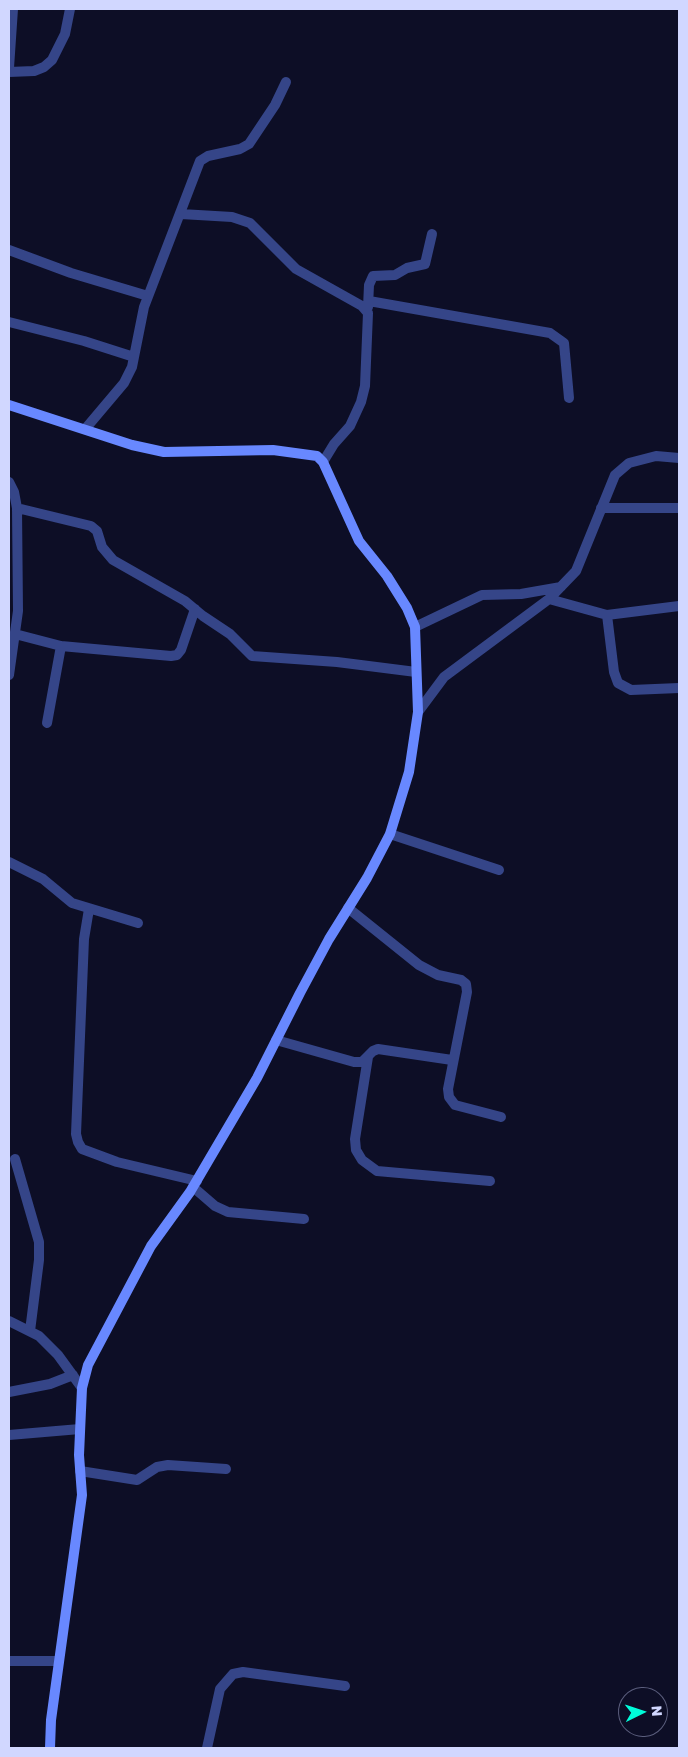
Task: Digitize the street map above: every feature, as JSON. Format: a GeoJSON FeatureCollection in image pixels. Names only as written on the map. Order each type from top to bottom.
{"type":"FeatureCollection","features":[{"type":"Feature","properties":{"kind":"street"},"geometry":{"type":"LineString","coordinates":[[9,68],[13,9]]}},
{"type":"Feature","properties":{"kind":"street"},"geometry":{"type":"LineString","coordinates":[[9,72],[34,71],[44,67],[52,60],[65,34],[70,9]]}},
{"type":"Feature","properties":{"kind":"street"},"geometry":{"type":"LineString","coordinates":[[86,428],[124,383],[134,357],[148,296],[200,161],[208,156],[240,149],[248,144],[275,105],[286,82]]}},
{"type":"Feature","properties":{"kind":"street"},"geometry":{"type":"LineString","coordinates":[[181,214],[232,217],[250,223],[296,269],[355,301],[368,313]]}},
{"type":"Feature","properties":{"kind":"street"},"geometry":{"type":"LineString","coordinates":[[323,462],[334,444],[350,426],[361,402],[365,386],[369,285],[373,276],[395,275],[406,268],[425,264],[432,234]]}},
{"type":"Feature","properties":{"kind":"street"},"geometry":{"type":"LineString","coordinates":[[9,250],[71,273],[148,296]]}},
{"type":"Feature","properties":{"kind":"street"},"geometry":{"type":"LineString","coordinates":[[369,301],[550,333],[564,343],[569,398]]}},
{"type":"Feature","properties":{"kind":"street"},"geometry":{"type":"LineString","coordinates":[[9,322],[84,341],[134,357]]}},
{"type":"Feature","properties":{"kind":"street"},"geometry":{"type":"LineString","coordinates":[[9,405],[86,428],[132,445],[164,452],[274,450],[317,456],[323,462],[358,541],[387,576],[407,608],[415,627],[418,712],[409,772],[390,834],[367,878],[300,992],[257,1078],[195,1184],[151,1246],[88,1364],[82,1388],[80,1429],[82,1495],[51,1720],[50,1748]]}},
{"type":"Feature","properties":{"kind":"street"},"geometry":{"type":"LineString","coordinates":[[418,712],[444,677],[549,598],[576,571],[615,475],[629,463],[656,456],[679,458]]}},
{"type":"Feature","properties":{"kind":"street"},"geometry":{"type":"LineString","coordinates":[[9,482],[14,492],[17,508],[18,611],[9,676]]}},
{"type":"Feature","properties":{"kind":"street"},"geometry":{"type":"LineString","coordinates":[[17,508],[91,526],[97,531],[102,547],[113,560],[174,594],[230,634],[252,656],[337,662],[416,672]]}},
{"type":"Feature","properties":{"kind":"street"},"geometry":{"type":"LineString","coordinates":[[601,508],[679,508]]}},
{"type":"Feature","properties":{"kind":"street"},"geometry":{"type":"LineString","coordinates":[[415,627],[482,595],[520,594],[561,587]]}},
{"type":"Feature","properties":{"kind":"street"},"geometry":{"type":"LineString","coordinates":[[549,598],[607,615],[679,606]]}},
{"type":"Feature","properties":{"kind":"street"},"geometry":{"type":"LineString","coordinates":[[15,634],[61,646],[171,656],[177,654],[194,609]]}},
{"type":"Feature","properties":{"kind":"street"},"geometry":{"type":"LineString","coordinates":[[607,615],[614,672],[618,683],[631,690],[679,688]]}},
{"type":"Feature","properties":{"kind":"street"},"geometry":{"type":"LineString","coordinates":[[47,723],[61,646]]}},
{"type":"Feature","properties":{"kind":"street"},"geometry":{"type":"LineString","coordinates":[[390,834],[499,870]]}},
{"type":"Feature","properties":{"kind":"street"},"geometry":{"type":"LineString","coordinates":[[9,862],[43,879],[72,902],[88,909],[138,923]]}},
{"type":"Feature","properties":{"kind":"street"},"geometry":{"type":"LineString","coordinates":[[348,908],[419,965],[438,975],[461,980],[466,984],[467,992],[452,1060],[448,1089],[449,1098],[454,1105],[501,1117]]}},
{"type":"Feature","properties":{"kind":"street"},"geometry":{"type":"LineString","coordinates":[[88,909],[84,939],[77,1125],[78,1142],[82,1149],[117,1162],[195,1184],[215,1206],[228,1212],[304,1218]]}},
{"type":"Feature","properties":{"kind":"street"},"geometry":{"type":"LineString","coordinates":[[276,1040],[354,1062],[362,1062],[378,1049],[452,1060]]}},
{"type":"Feature","properties":{"kind":"street"},"geometry":{"type":"LineString","coordinates":[[368,1057],[355,1139],[356,1150],[362,1160],[377,1171],[490,1180]]}},
{"type":"Feature","properties":{"kind":"street"},"geometry":{"type":"LineString","coordinates":[[15,1159],[39,1242],[39,1260],[30,1331]]}},
{"type":"Feature","properties":{"kind":"street"},"geometry":{"type":"LineString","coordinates":[[9,1321],[39,1336],[58,1354],[82,1388]]}},
{"type":"Feature","properties":{"kind":"street"},"geometry":{"type":"LineString","coordinates":[[9,1392],[50,1384],[73,1375]]}},
{"type":"Feature","properties":{"kind":"street"},"geometry":{"type":"LineString","coordinates":[[9,1435],[80,1429]]}},
{"type":"Feature","properties":{"kind":"street"},"geometry":{"type":"LineString","coordinates":[[80,1471],[137,1480],[156,1467],[168,1465],[226,1469]]}},
{"type":"Feature","properties":{"kind":"street"},"geometry":{"type":"LineString","coordinates":[[9,1661],[59,1662]]}},
{"type":"Feature","properties":{"kind":"street"},"geometry":{"type":"LineString","coordinates":[[207,1748],[220,1689],[233,1674],[252,1673],[345,1686]]}}]}
